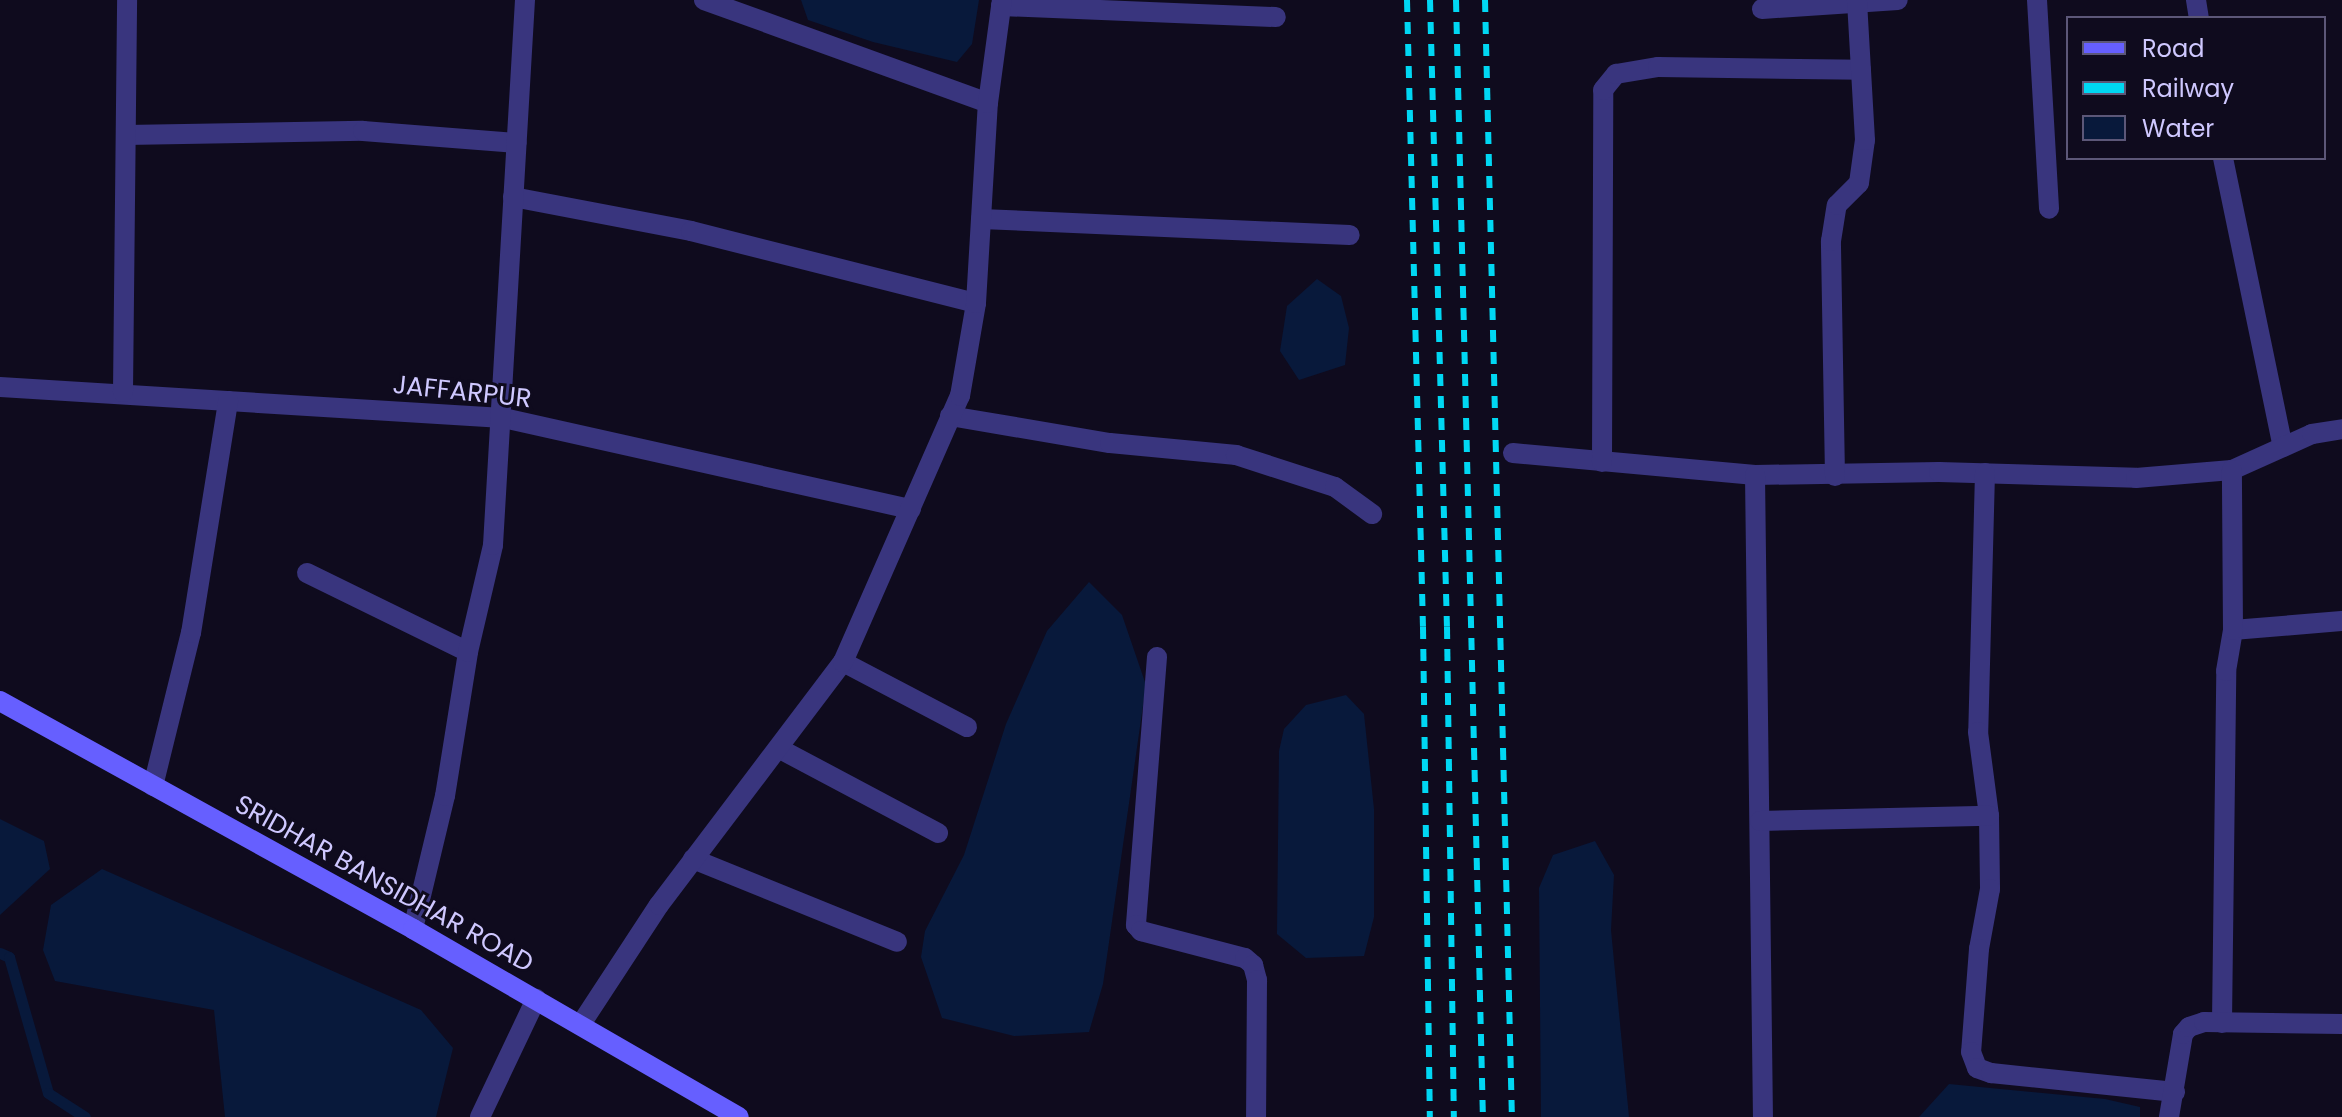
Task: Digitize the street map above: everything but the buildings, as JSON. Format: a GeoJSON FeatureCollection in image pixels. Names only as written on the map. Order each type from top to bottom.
{"type":"FeatureCollection","features":[{"type":"Feature","properties":{"kind":"street"},"geometry":{"type":"LineString","coordinates":[[123,392],[127,0]]}},
{"type":"Feature","properties":{"kind":"street"},"geometry":{"type":"LineString","coordinates":[[413,929],[445,796],[468,652],[493,545],[503,418],[525,0]]}},
{"type":"Feature","properties":{"kind":"street"},"geometry":{"type":"LineString","coordinates":[[704,0],[988,103]]}},
{"type":"Feature","properties":{"kind":"street"},"geometry":{"type":"LineString","coordinates":[[1762,9],[1898,0]]}},
{"type":"Feature","properties":{"kind":"street"},"geometry":{"type":"LineString","coordinates":[[2037,0],[2049,209]]}},
{"type":"Feature","properties":{"kind":"street"},"geometry":{"type":"LineString","coordinates":[[1835,476],[1831,241],[1837,205],[1859,183],[1865,140],[1857,1]]}},
{"type":"Feature","properties":{"kind":"street"},"geometry":{"type":"LineString","coordinates":[[581,1024],[601,989],[693,859],[780,749],[843,662],[960,396],[976,303],[988,103],[1001,3],[1276,17]]}},
{"type":"Feature","properties":{"kind":"street"},"geometry":{"type":"LineString","coordinates":[[1602,462],[1603,90],[1616,74],[1658,67],[1861,70]]}},
{"type":"Feature","properties":{"kind":"street"},"geometry":{"type":"LineString","coordinates":[[126,135],[363,131],[517,143]]}},
{"type":"Feature","properties":{"kind":"street"},"geometry":{"type":"LineString","coordinates":[[2223,160],[2283,447]]}},
{"type":"Feature","properties":{"kind":"street"},"geometry":{"type":"LineString","coordinates":[[513,197],[691,231],[976,303]]}},
{"type":"Feature","properties":{"kind":"street"},"geometry":{"type":"LineString","coordinates":[[981,219],[1350,235]]}},
{"type":"Feature","properties":{"kind":"street","name":"JAFFARPUR"},"geometry":{"type":"LineString","coordinates":[[0,387],[123,392],[503,418],[911,509]]}},
{"type":"Feature","properties":{"kind":"street"},"geometry":{"type":"LineString","coordinates":[[153,786],[191,633],[228,401]]}},
{"type":"Feature","properties":{"kind":"street"},"geometry":{"type":"LineString","coordinates":[[950,416],[1110,443],[1236,455],[1335,487],[1372,514]]}},
{"type":"Feature","properties":{"kind":"street"},"geometry":{"type":"LineString","coordinates":[[1513,453],[1755,475],[1985,473],[2136,478],[2232,470],[2312,434],[2342,429]]}},
{"type":"Feature","properties":{"kind":"street"},"geometry":{"type":"LineString","coordinates":[[2222,1023],[2226,671],[2233,630],[2232,470]]}},
{"type":"Feature","properties":{"kind":"street"},"geometry":{"type":"LineString","coordinates":[[1985,473],[1978,732],[1989,816],[1990,889],[1979,949],[1971,1052],[1977,1068],[1991,1073],[2175,1092]]}},
{"type":"Feature","properties":{"kind":"street"},"geometry":{"type":"LineString","coordinates":[[1755,475],[1763,1117]]}},
{"type":"Feature","properties":{"kind":"street"},"geometry":{"type":"LineString","coordinates":[[307,573],[468,652]]}},
{"type":"Feature","properties":{"kind":"street"},"geometry":{"type":"LineString","coordinates":[[2233,630],[2342,621]]}},
{"type":"Feature","properties":{"kind":"street"},"geometry":{"type":"LineString","coordinates":[[1157,657],[1136,925],[1141,931],[1245,958],[1253,965],[1257,980],[1256,1117]]}},
{"type":"Feature","properties":{"kind":"street"},"geometry":{"type":"LineString","coordinates":[[843,662],[967,727]]}},
{"type":"Feature","properties":{"kind":"street","name":"SRIDHAR BANSIDHAR ROAD"},"geometry":{"type":"LineString","coordinates":[[0,701],[413,929],[739,1117]]}},
{"type":"Feature","properties":{"kind":"street"},"geometry":{"type":"LineString","coordinates":[[780,749],[938,833]]}},
{"type":"Feature","properties":{"kind":"street"},"geometry":{"type":"LineString","coordinates":[[1760,821],[1989,816]]}},
{"type":"Feature","properties":{"kind":"street"},"geometry":{"type":"LineString","coordinates":[[693,859],[897,942]]}},
{"type":"Feature","properties":{"kind":"street"},"geometry":{"type":"LineString","coordinates":[[480,1117],[536,999]]}},
{"type":"Feature","properties":{"kind":"street"},"geometry":{"type":"LineString","coordinates":[[2169,1117],[2183,1034],[2189,1027],[2204,1022],[2342,1024]]}},
{"type":"Feature","properties":{"kind":"water"},"geometry":{"type":"Polygon","coordinates":[[[801,0],[979,0],[972,44],[957,62],[873,42],[808,20],[801,0]]]}},
{"type":"Feature","properties":{"kind":"water"},"geometry":{"type":"Polygon","coordinates":[[[1317,279],[1341,296],[1349,328],[1345,365],[1299,380],[1280,351],[1287,306],[1317,279]]]}},
{"type":"Feature","properties":{"kind":"water"},"geometry":{"type":"Polygon","coordinates":[[[1089,582],[1122,615],[1146,685],[1103,984],[1089,1032],[1014,1036],[942,1018],[921,957],[925,931],[964,855],[1006,724],[1047,631],[1089,582]]]}},
{"type":"Feature","properties":{"kind":"water"},"geometry":{"type":"Polygon","coordinates":[[[1346,695],[1364,714],[1374,809],[1374,917],[1364,956],[1306,958],[1277,934],[1279,751],[1284,729],[1306,705],[1346,695]]]}},
{"type":"Feature","properties":{"kind":"water"},"geometry":{"type":"Polygon","coordinates":[[[0,819],[44,841],[50,869],[0,915],[0,819]]]}},
{"type":"Feature","properties":{"kind":"water"},"geometry":{"type":"Polygon","coordinates":[[[1595,841],[1614,875],[1611,930],[1629,1117],[1541,1117],[1539,888],[1553,855],[1595,841]]]}},
{"type":"Feature","properties":{"kind":"water"},"geometry":{"type":"Polygon","coordinates":[[[102,869],[421,1010],[453,1048],[436,1117],[225,1117],[214,1010],[55,981],[43,950],[51,905],[102,869]]]}},
{"type":"Feature","properties":{"kind":"water"},"geometry":{"type":"Polygon","coordinates":[[[1949,1084],[2105,1099],[2140,1107],[2140,1117],[1919,1117],[1949,1084]]]}},
{"type":"Feature","properties":{"kind":"waterway"},"geometry":{"type":"LineString","coordinates":[[0,953],[9,957],[48,1093],[85,1117]]}},
{"type":"Feature","properties":{"kind":"railway"},"geometry":{"type":"LineString","coordinates":[[1407,0],[1423,627],[1430,1117]]}},
{"type":"Feature","properties":{"kind":"railway"},"geometry":{"type":"LineString","coordinates":[[1430,0],[1447,627],[1454,1117]]}},
{"type":"Feature","properties":{"kind":"railway"},"geometry":{"type":"LineString","coordinates":[[1456,0],[1483,1117]]}},
{"type":"Feature","properties":{"kind":"railway"},"geometry":{"type":"LineString","coordinates":[[1485,0],[1512,1117]]}}]}
